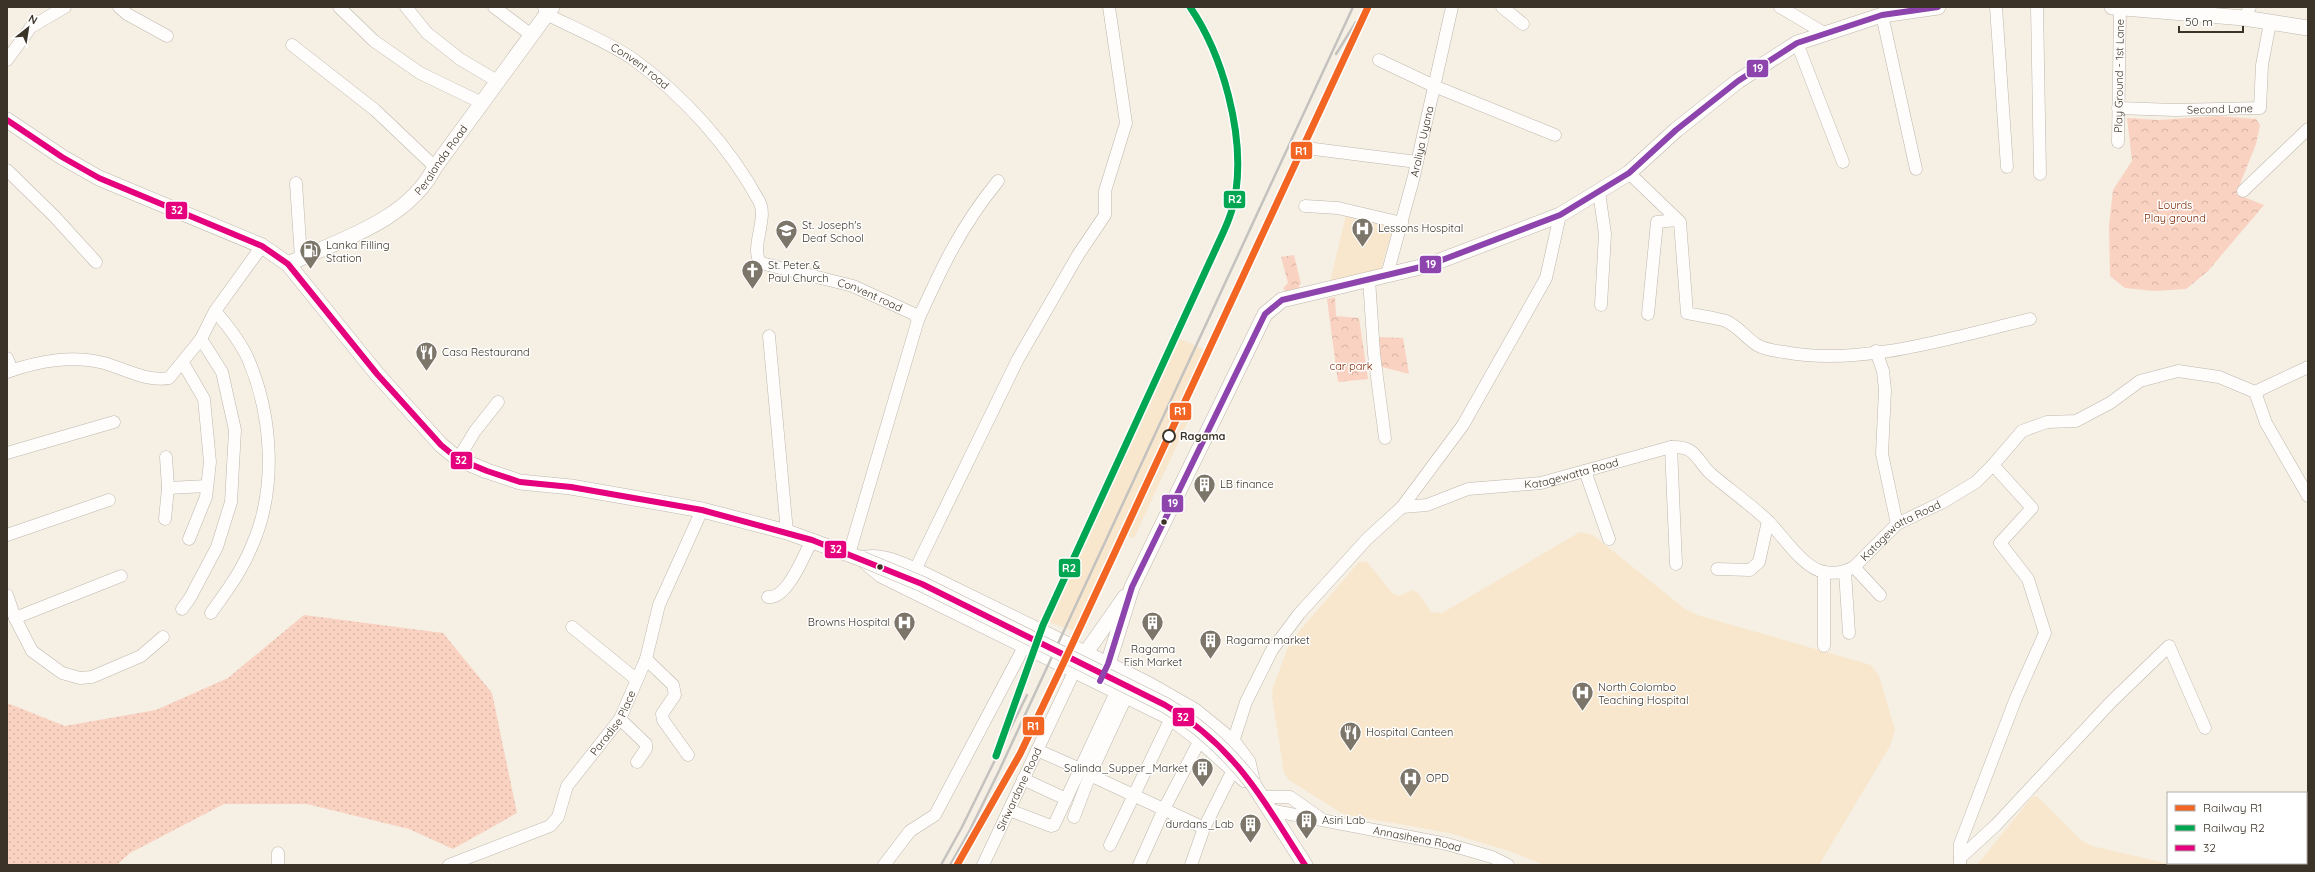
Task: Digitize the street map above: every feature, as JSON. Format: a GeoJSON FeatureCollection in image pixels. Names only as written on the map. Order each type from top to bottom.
{"type":"FeatureCollection","features":[{"type":"Feature","properties":{"kind":"main road"},"geometry":{"type":"LineString","coordinates":[[1100,681],[1108,664],[1132,587],[1265,314],[1282,300],[1429,266],[1560,215],[1630,173],[1676,130],[1738,81],[1798,43],[1824,33],[1882,15],[1912,8],[1938,7]]}},
{"type":"Feature","properties":{"kind":"main road"},"geometry":{"type":"LineString","coordinates":[[2116,8],[2247,13],[2270,23],[2308,28]]}},
{"type":"Feature","properties":{"kind":"main road","name":"Peralanda Road"},"geometry":{"type":"LineString","coordinates":[[294,261],[376,224],[408,200],[427,182],[435,167],[548,9]]}},
{"type":"Feature","properties":{"kind":"main road"},"geometry":{"type":"LineString","coordinates":[[9,124],[62,157],[100,178],[262,246],[294,261],[377,374],[441,445],[458,459],[520,482],[571,487],[702,510],[812,540],[922,584],[1165,705],[1187,718],[1216,742],[1253,784],[1305,865]]}},
{"type":"Feature","properties":{"kind":"main road"},"geometry":{"type":"LineString","coordinates":[[855,556],[890,559],[1148,684],[1194,711],[1232,742],[1248,762],[1253,784]]}},
{"type":"Feature","properties":{"kind":"main road"},"geometry":{"type":"LineString","coordinates":[[855,556],[881,575],[1100,681],[1171,718],[1200,740],[1233,770],[1253,784]]}},
{"type":"Feature","properties":{"kind":"main road"},"geometry":{"type":"LineString","coordinates":[[1075,670],[1084,653],[1132,587]]}},
{"type":"Feature","properties":{"kind":"street"},"geometry":{"type":"LineString","coordinates":[[7,60],[31,27],[65,7]]}},
{"type":"Feature","properties":{"kind":"street"},"geometry":{"type":"LineString","coordinates":[[120,7],[127,14],[167,36]]}},
{"type":"Feature","properties":{"kind":"street"},"geometry":{"type":"LineString","coordinates":[[339,7],[374,41],[420,73],[482,103]]}},
{"type":"Feature","properties":{"kind":"street"},"geometry":{"type":"LineString","coordinates":[[406,7],[427,33],[460,59],[497,81]]}},
{"type":"Feature","properties":{"kind":"street"},"geometry":{"type":"LineString","coordinates":[[494,7],[530,34]]}},
{"type":"Feature","properties":{"kind":"street"},"geometry":{"type":"LineString","coordinates":[[915,570],[1018,359],[1078,255],[1105,215],[1105,190],[1126,123],[1109,7]]}},
{"type":"Feature","properties":{"kind":"street","name":"Araliya Uyana"},"geometry":{"type":"LineString","coordinates":[[1387,275],[1418,162],[1452,7]]}},
{"type":"Feature","properties":{"kind":"street"},"geometry":{"type":"LineString","coordinates":[[1502,7],[1523,24]]}},
{"type":"Feature","properties":{"kind":"street"},"geometry":{"type":"LineString","coordinates":[[1780,7],[1824,33]]}},
{"type":"Feature","properties":{"kind":"street"},"geometry":{"type":"LineString","coordinates":[[1996,7],[2007,167]]}},
{"type":"Feature","properties":{"kind":"street"},"geometry":{"type":"LineString","coordinates":[[2037,7],[2040,174]]}},
{"type":"Feature","properties":{"kind":"street","name":"Play Ground - 1st Lane"},"geometry":{"type":"LineString","coordinates":[[2116,8],[2118,142]]}},
{"type":"Feature","properties":{"kind":"street","name":"Convent road"},"geometry":{"type":"LineString","coordinates":[[548,9],[632,58],[676,94],[713,133],[760,203],[761,233],[756,253],[761,263],[853,286],[914,314],[918,320]]}},
{"type":"Feature","properties":{"kind":"street"},"geometry":{"type":"LineString","coordinates":[[1882,15],[1916,169]]}},
{"type":"Feature","properties":{"kind":"street","name":"Second Lane"},"geometry":{"type":"LineString","coordinates":[[2118,108],[2175,110],[2260,108],[2262,65],[2270,23]]}},
{"type":"Feature","properties":{"kind":"street"},"geometry":{"type":"LineString","coordinates":[[1798,43],[1843,162]]}},
{"type":"Feature","properties":{"kind":"street"},"geometry":{"type":"LineString","coordinates":[[292,45],[375,110],[435,167]]}},
{"type":"Feature","properties":{"kind":"street"},"geometry":{"type":"LineString","coordinates":[[1379,60],[1434,86],[1555,135]]}},
{"type":"Feature","properties":{"kind":"street"},"geometry":{"type":"LineString","coordinates":[[2243,191],[2308,129]]}},
{"type":"Feature","properties":{"kind":"street"},"geometry":{"type":"LineString","coordinates":[[1314,149],[1418,162]]}},
{"type":"Feature","properties":{"kind":"street"},"geometry":{"type":"LineString","coordinates":[[7,170],[54,216],[96,262]]}},
{"type":"Feature","properties":{"kind":"street"},"geometry":{"type":"LineString","coordinates":[[1630,173],[1680,222],[1687,313],[1726,321],[1739,329],[1758,345],[1784,352],[1834,357],[1906,348],[2030,319]]}},
{"type":"Feature","properties":{"kind":"street"},"geometry":{"type":"LineString","coordinates":[[855,556],[918,320],[952,247],[974,211],[998,181]]}},
{"type":"Feature","properties":{"kind":"street"},"geometry":{"type":"LineString","coordinates":[[294,261],[296,183]]}},
{"type":"Feature","properties":{"kind":"street"},"geometry":{"type":"LineString","coordinates":[[1599,192],[1605,234],[1601,305]]}},
{"type":"Feature","properties":{"kind":"street"},"geometry":{"type":"LineString","coordinates":[[1305,206],[1338,208],[1402,223]]}},
{"type":"Feature","properties":{"kind":"street"},"geometry":{"type":"LineString","coordinates":[[1232,742],[1246,702],[1272,650],[1304,608],[1367,539],[1402,506],[1463,425],[1546,278],[1560,215]]}},
{"type":"Feature","properties":{"kind":"street"},"geometry":{"type":"LineString","coordinates":[[1648,314],[1658,222],[1677,220]]}},
{"type":"Feature","properties":{"kind":"street"},"geometry":{"type":"LineString","coordinates":[[7,358],[10,371],[44,361],[73,358],[103,363],[157,380],[169,378],[183,363],[201,339],[215,311],[262,246]]}},
{"type":"Feature","properties":{"kind":"street"},"geometry":{"type":"LineString","coordinates":[[1369,279],[1374,354],[1385,438]]}},
{"type":"Feature","properties":{"kind":"street"},"geometry":{"type":"LineString","coordinates":[[211,613],[236,578],[252,547],[267,495],[269,454],[262,405],[249,361],[234,334],[215,311]]}},
{"type":"Feature","properties":{"kind":"street"},"geometry":{"type":"LineString","coordinates":[[769,336],[787,532]]}},
{"type":"Feature","properties":{"kind":"street"},"geometry":{"type":"LineString","coordinates":[[182,609],[190,598],[216,547],[231,502],[235,430],[222,372],[201,339]]}},
{"type":"Feature","properties":{"kind":"street"},"geometry":{"type":"LineString","coordinates":[[1876,352],[1883,371],[1885,390],[1882,454],[1897,524]]}},
{"type":"Feature","properties":{"kind":"street"},"geometry":{"type":"LineString","coordinates":[[183,363],[204,399],[210,462],[206,497],[189,539]]}},
{"type":"Feature","properties":{"kind":"street"},"geometry":{"type":"LineString","coordinates":[[2308,367],[2255,392],[2266,423],[2308,496]]}},
{"type":"Feature","properties":{"kind":"street","name":"Katagewatta Road"},"geometry":{"type":"LineString","coordinates":[[1402,506],[1427,505],[1468,488],[1541,483],[1671,447],[1685,446],[1695,453],[1710,473],[1768,521],[1808,564],[1824,572],[1849,569],[1897,524],[1943,502],[1976,482],[1993,465],[2022,431],[2047,422],[2076,421],[2110,403],[2140,381],[2178,371],[2219,377],[2255,392]]}},
{"type":"Feature","properties":{"kind":"street"},"geometry":{"type":"LineString","coordinates":[[458,459],[475,431],[498,402]]}},
{"type":"Feature","properties":{"kind":"street"},"geometry":{"type":"LineString","coordinates":[[7,453],[114,422]]}},
{"type":"Feature","properties":{"kind":"street"},"geometry":{"type":"LineString","coordinates":[[1671,447],[1676,564]]}},
{"type":"Feature","properties":{"kind":"street"},"geometry":{"type":"LineString","coordinates":[[165,519],[168,488],[166,457]]}},
{"type":"Feature","properties":{"kind":"street"},"geometry":{"type":"LineString","coordinates":[[1960,861],[1960,844],[2016,698],[2045,632],[2028,578],[2000,543],[2032,508],[1993,465]]}},
{"type":"Feature","properties":{"kind":"street"},"geometry":{"type":"LineString","coordinates":[[1585,471],[1609,538]]}},
{"type":"Feature","properties":{"kind":"street"},"geometry":{"type":"LineString","coordinates":[[168,488],[207,486]]}},
{"type":"Feature","properties":{"kind":"street"},"geometry":{"type":"LineString","coordinates":[[7,535],[109,500]]}},
{"type":"Feature","properties":{"kind":"street","name":"Paradise Place"},"geometry":{"type":"LineString","coordinates":[[449,865],[550,826],[558,817],[567,786],[620,719],[646,659],[659,605],[702,510]]}},
{"type":"Feature","properties":{"kind":"street"},"geometry":{"type":"LineString","coordinates":[[1717,569],[1750,570],[1759,562],[1768,521]]}},
{"type":"Feature","properties":{"kind":"street"},"geometry":{"type":"LineString","coordinates":[[768,597],[773,598],[784,592],[812,540]]}},
{"type":"Feature","properties":{"kind":"street"},"geometry":{"type":"LineString","coordinates":[[1849,569],[1880,595]]}},
{"type":"Feature","properties":{"kind":"street"},"geometry":{"type":"LineString","coordinates":[[1849,569],[1849,634]]}},
{"type":"Feature","properties":{"kind":"street"},"geometry":{"type":"LineString","coordinates":[[1824,572],[1824,646]]}},
{"type":"Feature","properties":{"kind":"street"},"geometry":{"type":"LineString","coordinates":[[15,618],[121,576]]}},
{"type":"Feature","properties":{"kind":"street"},"geometry":{"type":"LineString","coordinates":[[7,595],[15,618],[32,651],[62,673],[80,678],[92,677],[141,656],[163,637]]}},
{"type":"Feature","properties":{"kind":"street"},"geometry":{"type":"LineString","coordinates":[[572,627],[637,680]]}},
{"type":"Feature","properties":{"kind":"street"},"geometry":{"type":"LineString","coordinates":[[884,865],[910,831],[935,816],[1025,645]]}},
{"type":"Feature","properties":{"kind":"street"},"geometry":{"type":"LineString","coordinates":[[1960,861],[2112,702],[2169,646],[2205,728]]}},
{"type":"Feature","properties":{"kind":"street"},"geometry":{"type":"LineString","coordinates":[[646,659],[673,686],[675,696],[662,714],[663,720],[688,755]]}},
{"type":"Feature","properties":{"kind":"street","name":"Siriwardane Road"},"geometry":{"type":"LineString","coordinates":[[983,865],[1075,670]]}},
{"type":"Feature","properties":{"kind":"street"},"geometry":{"type":"LineString","coordinates":[[1009,810],[1051,826],[1054,825],[1066,799],[1085,772],[1122,693]]}},
{"type":"Feature","properties":{"kind":"street"},"geometry":{"type":"LineString","coordinates":[[1110,845],[1171,718]]}},
{"type":"Feature","properties":{"kind":"street"},"geometry":{"type":"LineString","coordinates":[[620,719],[646,744],[646,749],[637,762]]}},
{"type":"Feature","properties":{"kind":"street"},"geometry":{"type":"LineString","coordinates":[[1139,865],[1164,809],[1200,740]]}},
{"type":"Feature","properties":{"kind":"street"},"geometry":{"type":"LineString","coordinates":[[1037,750],[1204,828]]}},
{"type":"Feature","properties":{"kind":"street"},"geometry":{"type":"LineString","coordinates":[[1192,865],[1204,828],[1233,770]]}},
{"type":"Feature","properties":{"kind":"street"},"geometry":{"type":"LineString","coordinates":[[1074,817],[1085,772]]}},
{"type":"Feature","properties":{"kind":"street"},"geometry":{"type":"LineString","coordinates":[[1023,779],[1066,799]]}},
{"type":"Feature","properties":{"kind":"street","name":"Annasihena Road"},"geometry":{"type":"LineString","coordinates":[[1266,803],[1290,797],[1324,821]]}},
{"type":"Feature","properties":{"kind":"street","name":"Annasihena Road"},"geometry":{"type":"LineString","coordinates":[[1266,803],[1324,821],[1447,844],[1492,857],[1508,865]]}},
{"type":"Feature","properties":{"kind":"shaded area","name":"Lessons Hospital"},"geometry":{"type":"Polygon","coordinates":[[[1347,211],[1394,223],[1380,273],[1332,284],[1331,278],[1347,211]]]}},
{"type":"Feature","properties":{"kind":"shaded area","name":"Ragama"},"geometry":{"type":"Polygon","coordinates":[[[1179,338],[1205,350],[1175,415],[1188,421],[1134,538],[1127,536],[1079,633],[1049,622],[1179,338]]]}},
{"type":"Feature","properties":{"kind":"shaded area","name":"North Colombo Teaching Hospital"},"geometry":{"type":"Polygon","coordinates":[[[1580,532],[1593,535],[1685,609],[1697,615],[1871,665],[1879,676],[1895,730],[1890,746],[1819,865],[1544,865],[1509,851],[1449,833],[1343,814],[1289,780],[1284,773],[1272,696],[1273,687],[1290,642],[1359,562],[1367,562],[1393,594],[1399,596],[1412,590],[1418,593],[1431,612],[1442,613],[1580,532]]]}},
{"type":"Feature","properties":{"kind":"shaded area"},"geometry":{"type":"Polygon","coordinates":[[[2037,796],[2081,840],[2092,846],[2174,865],[1977,865],[2032,797],[2037,796]]]}},
{"type":"Feature","properties":{"kind":"shaded area"},"geometry":{"type":"Polygon","coordinates":[[[2307,860],[2308,865],[2241,865],[2307,864],[2307,860]]]}},
{"type":"Feature","properties":{"kind":"green space","name":"Lourds Play ground"},"geometry":{"type":"Polygon","coordinates":[[[2218,116],[2256,119],[2260,125],[2256,144],[2236,194],[2264,205],[2208,271],[2186,289],[2154,291],[2125,288],[2110,276],[2109,226],[2113,190],[2132,161],[2127,118],[2158,120],[2218,116]]]}},
{"type":"Feature","properties":{"kind":"green space"},"geometry":{"type":"Polygon","coordinates":[[[1294,255],[1301,284],[1299,285],[1300,290],[1286,292],[1283,288],[1288,283],[1281,257],[1294,255]]]}},
{"type":"Feature","properties":{"kind":"green space","name":"car park"},"geometry":{"type":"Polygon","coordinates":[[[1376,289],[1378,337],[1403,338],[1409,374],[1375,365],[1372,290],[1376,289]]]}},
{"type":"Feature","properties":{"kind":"green space","name":"car park"},"geometry":{"type":"Polygon","coordinates":[[[1335,297],[1336,316],[1359,318],[1368,379],[1338,382],[1327,299],[1335,297]]]}},
{"type":"Feature","properties":{"kind":"green space"},"geometry":{"type":"Polygon","coordinates":[[[304,615],[443,633],[492,693],[517,813],[453,849],[409,829],[307,804],[224,804],[130,853],[117,865],[7,865],[7,703],[65,726],[156,710],[228,678],[304,615]]]}},
{"type":"Feature","properties":{"kind":"railway"},"geometry":{"type":"LineString","coordinates":[[950,865],[970,830],[999,771],[1353,7]]}},
{"type":"Feature","properties":{"kind":"railway"},"geometry":{"type":"LineString","coordinates":[[957,865],[1020,754],[1368,7]]}},
{"type":"Feature","properties":{"kind":"railway"},"geometry":{"type":"LineString","coordinates":[[1336,54],[1356,22]]}},
{"type":"Feature","properties":{"kind":"railway"},"geometry":{"type":"LineString","coordinates":[[941,865],[962,827],[1027,695]]}},
{"type":"Feature","properties":{"kind":"rail line","name":"R2"},"geometry":{"type":"LineString","coordinates":[[996,756],[1043,625],[1223,233],[1233,205],[1238,168],[1234,120],[1221,71],[1202,26],[1190,7]]}},
{"type":"Feature","properties":{"kind":"rail line","name":"R1"},"geometry":{"type":"LineString","coordinates":[[957,865],[1020,754],[1368,7]]}},
{"type":"Feature","properties":{"kind":"transit line","name":"19"},"geometry":{"type":"LineString","coordinates":[[1100,681],[1108,664],[1132,587],[1265,314],[1282,300],[1429,265],[1560,215],[1629,173],[1676,130],[1738,81],[1797,43],[1882,15],[1938,7]]}},
{"type":"Feature","properties":{"kind":"transit line","name":"32"},"geometry":{"type":"LineString","coordinates":[[7,120],[62,157],[99,178],[262,246],[288,264],[377,374],[441,445],[458,459],[520,482],[571,487],[702,510],[812,540],[922,584],[1165,705],[1189,721],[1210,738],[1246,776],[1305,865]]}},
{"type":"Feature","properties":{"kind":"place","name":"Lessons Hospital"},"geometry":{"type":"Point","coordinates":[1363,248]}},
{"type":"Feature","properties":{"kind":"place","name":"St. Joseph's Deaf School"},"geometry":{"type":"Point","coordinates":[787,250]}},
{"type":"Feature","properties":{"kind":"place","name":"Lanka Filling Station"},"geometry":{"type":"Point","coordinates":[310,270]}},
{"type":"Feature","properties":{"kind":"place","name":"St. Peter & Paul Church"},"geometry":{"type":"Point","coordinates":[753,290]}},
{"type":"Feature","properties":{"kind":"place","name":"Casa Restaurand"},"geometry":{"type":"Point","coordinates":[427,372]}},
{"type":"Feature","properties":{"kind":"place","name":"Ragama"},"geometry":{"type":"Point","coordinates":[1169,436]}},
{"type":"Feature","properties":{"kind":"place","name":"LB finance"},"geometry":{"type":"Point","coordinates":[1204,504]}},
{"type":"Feature","properties":{"kind":"place","name":"Browns Hospital"},"geometry":{"type":"Point","coordinates":[905,642]}},
{"type":"Feature","properties":{"kind":"place","name":"Ragama Fish Market"},"geometry":{"type":"Point","coordinates":[1153,642]}},
{"type":"Feature","properties":{"kind":"place","name":"Ragama market"},"geometry":{"type":"Point","coordinates":[1211,660]}},
{"type":"Feature","properties":{"kind":"place","name":"North Colombo Teaching Hospital"},"geometry":{"type":"Point","coordinates":[1582,712]}},
{"type":"Feature","properties":{"kind":"place","name":"Hospital Canteen"},"geometry":{"type":"Point","coordinates":[1351,752]}},
{"type":"Feature","properties":{"kind":"place","name":"Salinda_Supper_Market"},"geometry":{"type":"Point","coordinates":[1203,788]}},
{"type":"Feature","properties":{"kind":"place","name":"OPD"},"geometry":{"type":"Point","coordinates":[1411,798]}},
{"type":"Feature","properties":{"kind":"place","name":"Asiri Lab"},"geometry":{"type":"Point","coordinates":[1306,840]}},
{"type":"Feature","properties":{"kind":"place","name":"durdans_Lab"},"geometry":{"type":"Point","coordinates":[1250,844]}}]}
